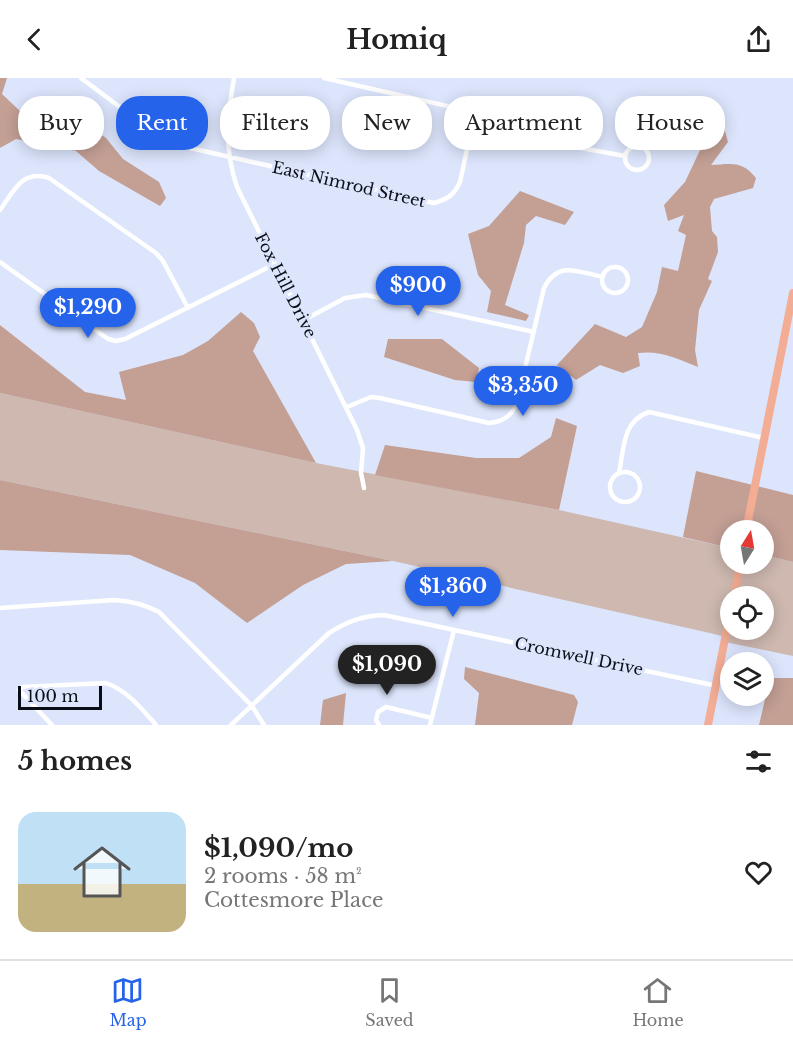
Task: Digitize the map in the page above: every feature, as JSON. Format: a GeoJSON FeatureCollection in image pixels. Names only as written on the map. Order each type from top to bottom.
{"type":"FeatureCollection","features":[{"type":"Feature","properties":{"kind":"main road"},"geometry":{"type":"LineString","coordinates":[[748,520],[793,294]]}},
{"type":"Feature","properties":{"kind":"main road"},"geometry":{"type":"LineString","coordinates":[[708,725],[725,640]]}},
{"type":"Feature","properties":{"kind":"street"},"geometry":{"type":"LineString","coordinates":[[81,78],[168,143],[230,157]]}},
{"type":"Feature","properties":{"kind":"street","name":"Fox Hill Drive"},"geometry":{"type":"LineString","coordinates":[[234,78],[226,132],[237,188],[348,407],[363,448],[361,473],[364,488]]}},
{"type":"Feature","properties":{"kind":"street"},"geometry":{"type":"LineString","coordinates":[[324,78],[444,105]]}},
{"type":"Feature","properties":{"kind":"street"},"geometry":{"type":"LineString","coordinates":[[639,146],[645,148],[650,159],[647,166],[636,170],[626,164],[625,156],[631,147],[639,146]]}},
{"type":"Feature","properties":{"kind":"street","name":"East Nimrod Street"},"geometry":{"type":"LineString","coordinates":[[230,157],[434,203],[447,200],[456,192],[467,150]]}},
{"type":"Feature","properties":{"kind":"street"},"geometry":{"type":"LineString","coordinates":[[588,150],[625,156]]}},
{"type":"Feature","properties":{"kind":"street"},"geometry":{"type":"LineString","coordinates":[[0,210],[22,180],[40,175],[49,178],[156,253],[163,261],[188,308]]}},
{"type":"Feature","properties":{"kind":"street"},"geometry":{"type":"LineString","coordinates":[[0,262],[108,339],[116,341],[125,339],[275,264]]}},
{"type":"Feature","properties":{"kind":"street"},"geometry":{"type":"LineString","coordinates":[[619,267],[626,272],[628,284],[622,291],[614,293],[604,286],[603,277],[607,270],[619,267]]}},
{"type":"Feature","properties":{"kind":"street"},"geometry":{"type":"LineString","coordinates":[[348,407],[371,397],[497,423],[511,415],[516,406],[544,288],[550,277],[558,271],[569,270],[603,277]]}},
{"type":"Feature","properties":{"kind":"street"},"geometry":{"type":"LineString","coordinates":[[303,320],[345,298],[366,295],[534,332]]}},
{"type":"Feature","properties":{"kind":"street"},"geometry":{"type":"LineString","coordinates":[[619,473],[629,472],[637,478],[639,483],[637,497],[628,502],[614,498],[609,489],[611,479],[619,473],[630,424],[638,416],[649,412],[764,438]]}},
{"type":"Feature","properties":{"kind":"street"},"geometry":{"type":"LineString","coordinates":[[0,608],[114,600],[145,604],[159,612],[252,706],[264,725]]}},
{"type":"Feature","properties":{"kind":"street","name":"Cromwell Drive"},"geometry":{"type":"LineString","coordinates":[[231,725],[329,633],[358,618],[384,615],[717,686]]}},
{"type":"Feature","properties":{"kind":"street"},"geometry":{"type":"LineString","coordinates":[[430,725],[454,630]]}},
{"type":"Feature","properties":{"kind":"street"},"geometry":{"type":"LineString","coordinates":[[52,725],[19,690],[22,687],[106,683],[119,688],[135,700],[156,725]]}},
{"type":"Feature","properties":{"kind":"street"},"geometry":{"type":"LineString","coordinates":[[379,725],[376,720],[378,712],[386,707],[432,718]]}},
{"type":"Feature","properties":{"kind":"shaded area"},"geometry":{"type":"Polygon","coordinates":[[[0,78],[7,78],[2,94],[18,109],[18,139],[0,148],[0,78]]]}},
{"type":"Feature","properties":{"kind":"shaded area"},"geometry":{"type":"Polygon","coordinates":[[[104,137],[123,159],[159,182],[166,198],[160,206],[99,171],[76,151],[71,150],[104,150],[104,137]]]}},
{"type":"Feature","properties":{"kind":"shaded area"},"geometry":{"type":"Polygon","coordinates":[[[700,150],[722,150],[711,165],[736,164],[746,168],[756,178],[753,188],[714,199],[710,207],[712,231],[717,237],[718,252],[708,279],[712,281],[699,310],[695,350],[698,367],[676,358],[646,352],[638,353],[640,366],[623,373],[600,365],[576,380],[557,365],[595,324],[626,337],[642,327],[657,292],[662,267],[678,271],[686,235],[678,231],[684,215],[668,221],[664,205],[685,182],[700,150]]]}},
{"type":"Feature","properties":{"kind":"shaded area"},"geometry":{"type":"Polygon","coordinates":[[[520,191],[574,212],[565,225],[536,216],[526,225],[524,243],[505,305],[529,315],[526,321],[487,312],[491,291],[478,275],[468,234],[489,226],[520,191]]]}},
{"type":"Feature","properties":{"kind":"shaded area"},"geometry":{"type":"Polygon","coordinates":[[[241,312],[254,323],[260,337],[253,351],[316,463],[0,393],[0,325],[85,392],[126,400],[119,372],[183,355],[208,341],[241,312]]]}},
{"type":"Feature","properties":{"kind":"shaded area"},"geometry":{"type":"Polygon","coordinates":[[[388,339],[442,339],[479,368],[476,382],[455,380],[384,357],[388,339]]]}},
{"type":"Feature","properties":{"kind":"shaded area"},"geometry":{"type":"Polygon","coordinates":[[[0,393],[316,463],[559,510],[720,546],[720,574],[774,574],[774,557],[793,562],[793,656],[725,642],[725,640],[774,640],[774,586],[720,586],[720,636],[393,561],[0,480],[0,393]]]}},
{"type":"Feature","properties":{"kind":"shaded area"},"geometry":{"type":"Polygon","coordinates":[[[556,418],[577,426],[559,510],[375,475],[385,445],[476,458],[519,458],[551,437],[556,418]]]}},
{"type":"Feature","properties":{"kind":"shaded area"},"geometry":{"type":"Polygon","coordinates":[[[696,471],[793,495],[793,562],[774,557],[774,520],[720,520],[720,546],[683,537],[696,471]]]}},
{"type":"Feature","properties":{"kind":"shaded area"},"geometry":{"type":"Polygon","coordinates":[[[0,480],[393,561],[346,564],[303,585],[247,623],[195,583],[130,555],[0,550],[0,480]]]}},
{"type":"Feature","properties":{"kind":"shaded area"},"geometry":{"type":"Polygon","coordinates":[[[465,667],[574,695],[578,702],[572,725],[475,725],[479,693],[464,679],[465,667]]]}},
{"type":"Feature","properties":{"kind":"shaded area"},"geometry":{"type":"Polygon","coordinates":[[[774,678],[793,678],[793,725],[759,725],[763,706],[774,706],[774,678]]]}},
{"type":"Feature","properties":{"kind":"shaded area"},"geometry":{"type":"Polygon","coordinates":[[[346,693],[343,725],[320,725],[323,700],[346,693]]]}}]}
